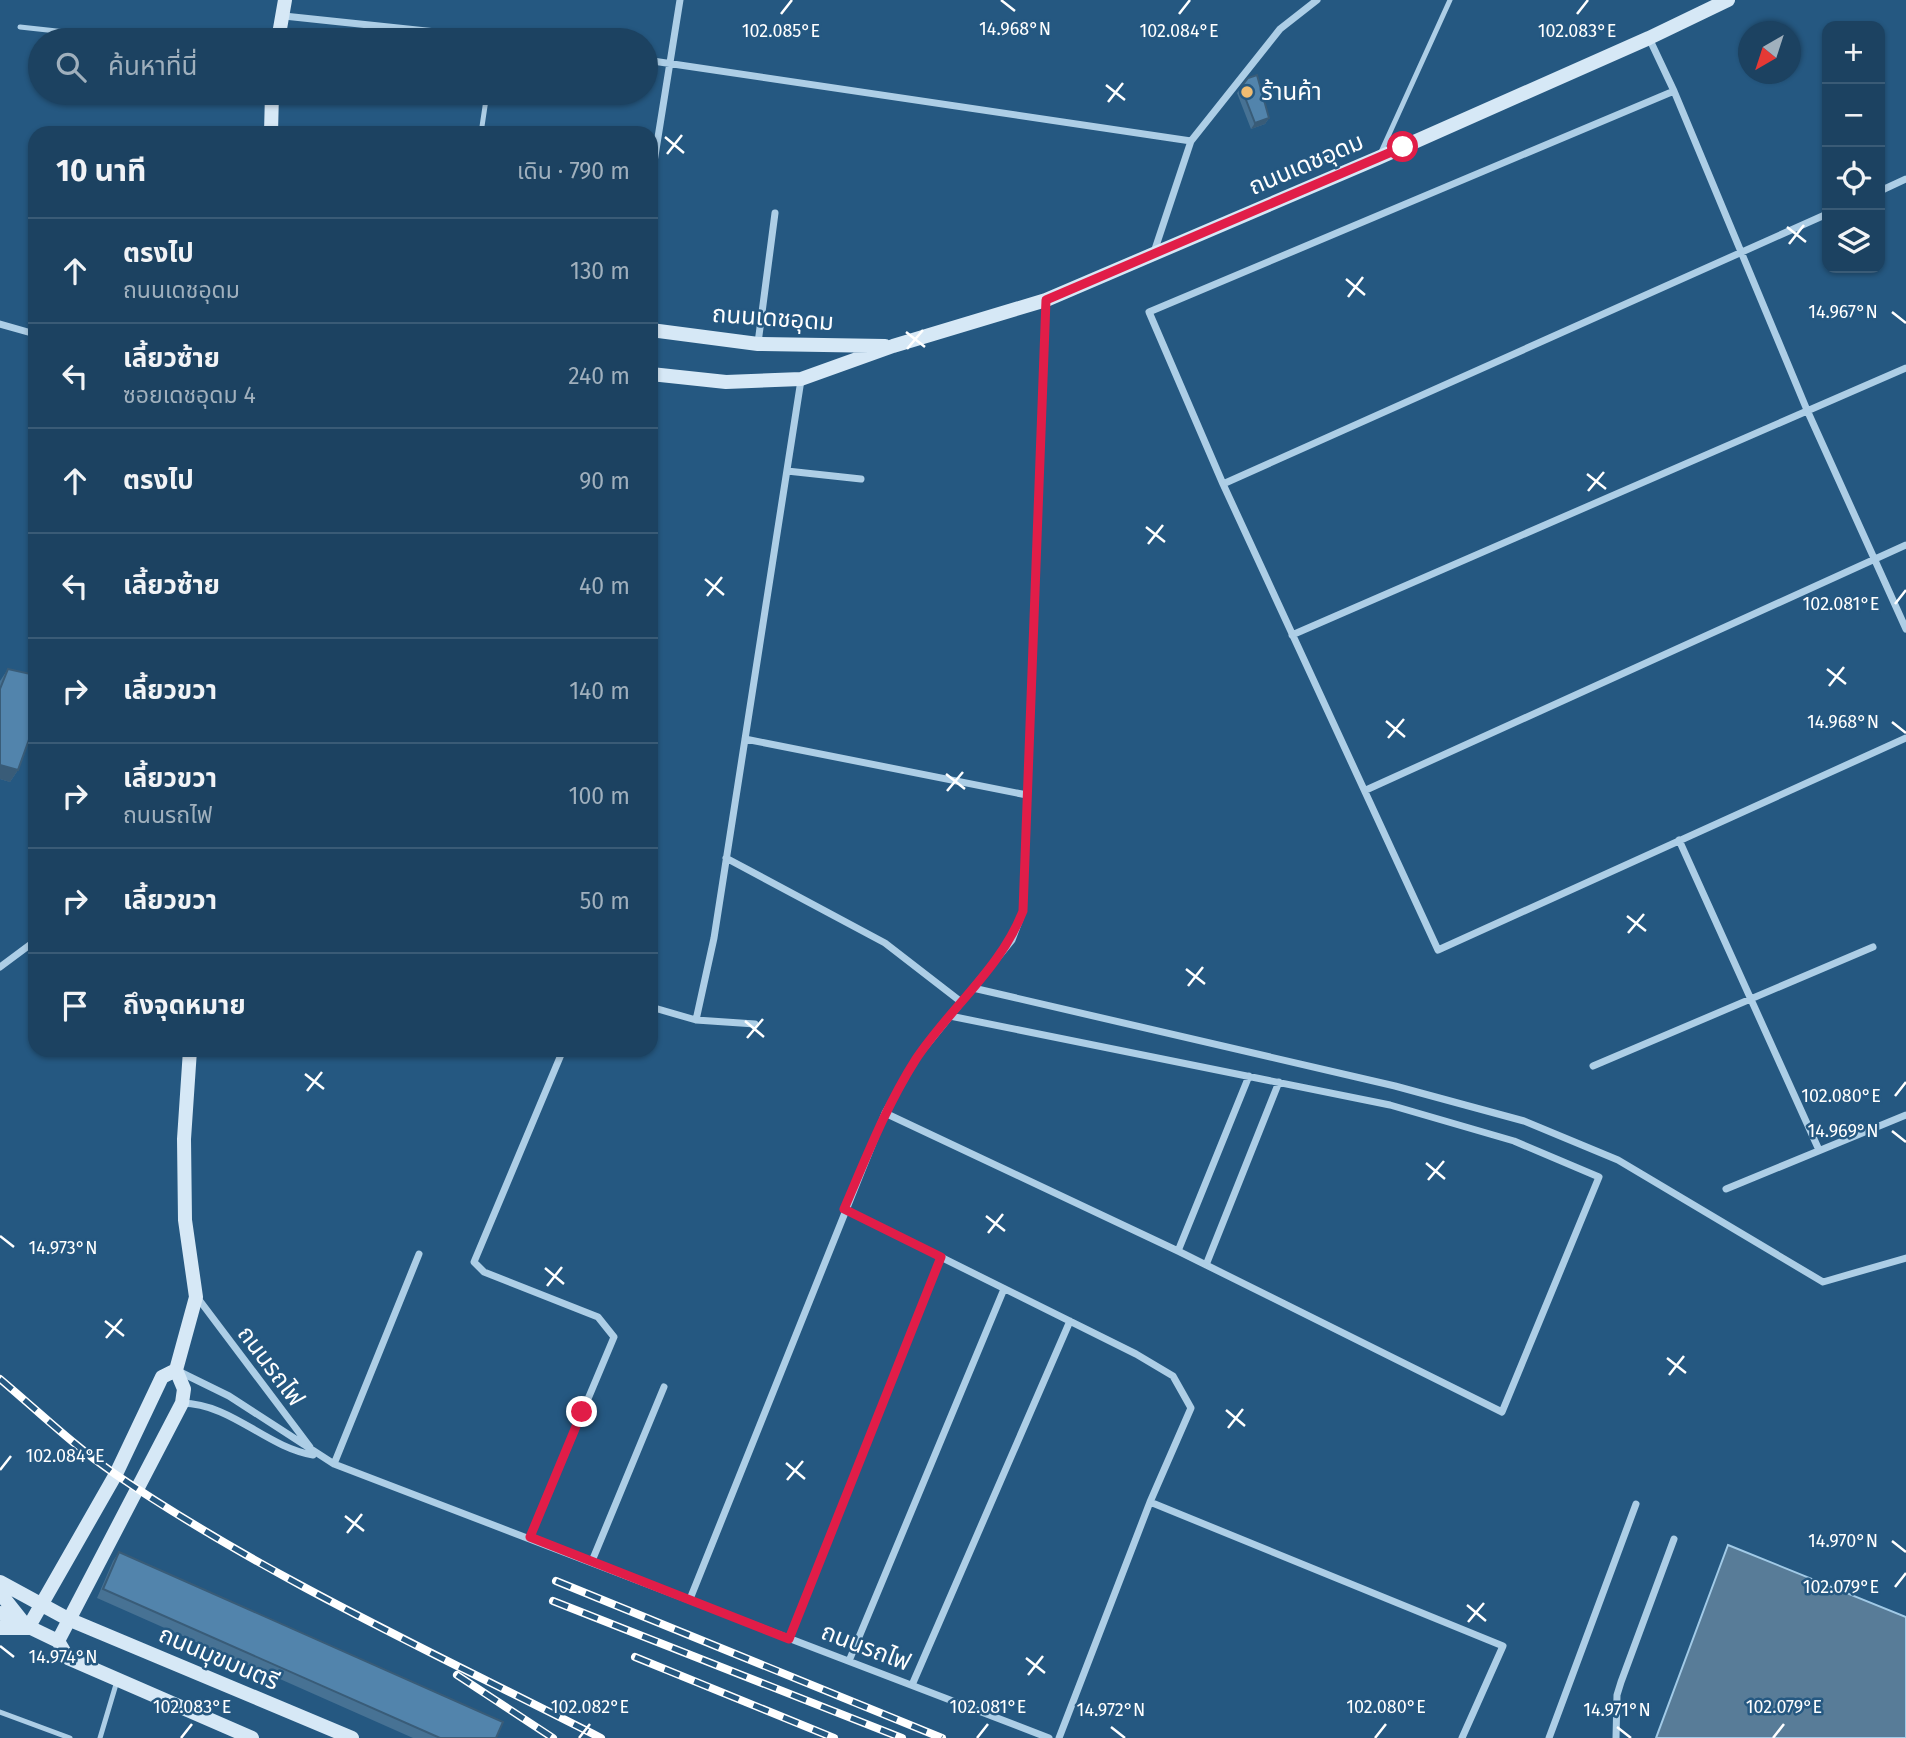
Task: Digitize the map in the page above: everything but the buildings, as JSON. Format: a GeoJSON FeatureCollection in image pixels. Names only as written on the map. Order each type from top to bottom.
{"type":"FeatureCollection","features":[{"type":"Feature","properties":{"kind":"main road"},"geometry":{"type":"LineString","coordinates":[[281,28],[285,0]]}},
{"type":"Feature","properties":{"kind":"main road","name":"ถนนเดชอุดม"},"geometry":{"type":"LineString","coordinates":[[658,375],[726,382],[802,379],[893,346],[1046,300],[1649,38],[1707,4],[1728,0]]}},
{"type":"Feature","properties":{"kind":"main road"},"geometry":{"type":"LineString","coordinates":[[271,126],[272,105]]}},
{"type":"Feature","properties":{"kind":"main road","name":"ถนนเดชอุดม"},"geometry":{"type":"LineString","coordinates":[[658,331],[758,344],[893,346]]}},
{"type":"Feature","properties":{"kind":"main road"},"geometry":{"type":"LineString","coordinates":[[58,1641],[182,1403],[184,1389],[176,1370],[197,1297],[185,1220],[184,1139],[190,1057]]}},
{"type":"Feature","properties":{"kind":"main road"},"geometry":{"type":"LineString","coordinates":[[28,1628],[116,1474],[162,1377],[176,1370]]}},
{"type":"Feature","properties":{"kind":"main road","name":"ถนนมุขมนตรี"},"geometry":{"type":"LineString","coordinates":[[0,1582],[68,1619],[352,1738]]}},
{"type":"Feature","properties":{"kind":"main road"},"geometry":{"type":"LineString","coordinates":[[0,1593],[28,1628]]}},
{"type":"Feature","properties":{"kind":"main road"},"geometry":{"type":"LineString","coordinates":[[0,1613],[58,1641],[68,1658],[252,1738]]}},
{"type":"Feature","properties":{"kind":"main road"},"geometry":{"type":"LineString","coordinates":[[0,1628],[28,1628]]}},
{"type":"Feature","properties":{"kind":"street"},"geometry":{"type":"LineString","coordinates":[[658,142],[680,0]]}},
{"type":"Feature","properties":{"kind":"street"},"geometry":{"type":"LineString","coordinates":[[1153,255],[1191,141],[1280,30],[1317,0]]}},
{"type":"Feature","properties":{"kind":"street"},"geometry":{"type":"LineString","coordinates":[[284,16],[395,28]]}},
{"type":"Feature","properties":{"kind":"street"},"geometry":{"type":"LineString","coordinates":[[1649,38],[1674,91],[1807,410],[1906,629]]}},
{"type":"Feature","properties":{"kind":"street"},"geometry":{"type":"LineString","coordinates":[[658,62],[1191,141]]}},
{"type":"Feature","properties":{"kind":"street"},"geometry":{"type":"LineString","coordinates":[[1674,91],[1149,312],[1223,484],[1438,950],[1906,738]]}},
{"type":"Feature","properties":{"kind":"street"},"geometry":{"type":"LineString","coordinates":[[1885,189],[1906,179]]}},
{"type":"Feature","properties":{"kind":"street"},"geometry":{"type":"LineString","coordinates":[[758,344],[775,212]]}},
{"type":"Feature","properties":{"kind":"street"},"geometry":{"type":"LineString","coordinates":[[1223,484],[1822,216]]}},
{"type":"Feature","properties":{"kind":"street"},"geometry":{"type":"LineString","coordinates":[[690,1600],[844,1209],[885,1113],[917,1058],[960,1001],[1012,940],[1023,911],[1046,300]]}},
{"type":"Feature","properties":{"kind":"street"},"geometry":{"type":"LineString","coordinates":[[0,324],[28,332]]}},
{"type":"Feature","properties":{"kind":"street"},"geometry":{"type":"LineString","coordinates":[[1292,635],[1906,368]]}},
{"type":"Feature","properties":{"kind":"street"},"geometry":{"type":"LineString","coordinates":[[696,1020],[726,858],[802,379]]}},
{"type":"Feature","properties":{"kind":"street"},"geometry":{"type":"LineString","coordinates":[[787,471],[861,479]]}},
{"type":"Feature","properties":{"kind":"street"},"geometry":{"type":"LineString","coordinates":[[1366,790],[1906,545]]}},
{"type":"Feature","properties":{"kind":"street"},"geometry":{"type":"LineString","coordinates":[[745,738],[1027,795]]}},
{"type":"Feature","properties":{"kind":"street"},"geometry":{"type":"LineString","coordinates":[[1679,840],[1819,1150]]}},
{"type":"Feature","properties":{"kind":"street"},"geometry":{"type":"LineString","coordinates":[[726,858],[885,943],[960,1001]]}},
{"type":"Feature","properties":{"kind":"street"},"geometry":{"type":"LineString","coordinates":[[0,967],[28,945]]}},
{"type":"Feature","properties":{"kind":"street"},"geometry":{"type":"LineString","coordinates":[[1593,1066],[1873,947]]}},
{"type":"Feature","properties":{"kind":"street"},"geometry":{"type":"LineString","coordinates":[[972,988],[1395,1086],[1524,1121],[1618,1160],[1823,1282],[1906,1258]]}},
{"type":"Feature","properties":{"kind":"street"},"geometry":{"type":"LineString","coordinates":[[658,1009],[696,1020],[755,1024]]}},
{"type":"Feature","properties":{"kind":"street"},"geometry":{"type":"LineString","coordinates":[[885,1113],[1178,1251],[1502,1412],[1599,1177],[1514,1141],[1390,1105],[950,1017]]}},
{"type":"Feature","properties":{"kind":"street"},"geometry":{"type":"LineString","coordinates":[[530,1537],[614,1337],[598,1317],[484,1272],[474,1262],[561,1057]]}},
{"type":"Feature","properties":{"kind":"street"},"geometry":{"type":"LineString","coordinates":[[1178,1251],[1249,1076]]}},
{"type":"Feature","properties":{"kind":"street"},"geometry":{"type":"LineString","coordinates":[[1206,1265],[1279,1082]]}},
{"type":"Feature","properties":{"kind":"street"},"geometry":{"type":"LineString","coordinates":[[1726,1189],[1906,1115]]}},
{"type":"Feature","properties":{"kind":"street"},"geometry":{"type":"LineString","coordinates":[[844,1209],[1070,1321],[1173,1376],[1191,1408],[1150,1502],[1059,1738]]}},
{"type":"Feature","properties":{"kind":"street"},"geometry":{"type":"LineString","coordinates":[[334,1464],[419,1254]]}},
{"type":"Feature","properties":{"kind":"street"},"geometry":{"type":"LineString","coordinates":[[789,1639],[941,1257]]}},
{"type":"Feature","properties":{"kind":"street"},"geometry":{"type":"LineString","coordinates":[[849,1661],[1004,1289]]}},
{"type":"Feature","properties":{"kind":"street","name":"ถนนรถไฟ"},"geometry":{"type":"LineString","coordinates":[[197,1297],[317,1455]]}},
{"type":"Feature","properties":{"kind":"street"},"geometry":{"type":"LineString","coordinates":[[912,1685],[1070,1321]]}},
{"type":"Feature","properties":{"kind":"street","name":"ถนนรถไฟ"},"geometry":{"type":"LineString","coordinates":[[176,1370],[229,1396],[334,1464],[1049,1738]]}},
{"type":"Feature","properties":{"kind":"street"},"geometry":{"type":"LineString","coordinates":[[592,1561],[664,1387]]}},
{"type":"Feature","properties":{"kind":"street","name":"ถนนรถไฟ"},"geometry":{"type":"LineString","coordinates":[[182,1403],[202,1405],[234,1417],[300,1451],[317,1455]]}},
{"type":"Feature","properties":{"kind":"street"},"geometry":{"type":"LineString","coordinates":[[1150,1502],[1503,1646],[1462,1738]]}},
{"type":"Feature","properties":{"kind":"street"},"geometry":{"type":"LineString","coordinates":[[1549,1738],[1636,1504]]}},
{"type":"Feature","properties":{"kind":"street"},"geometry":{"type":"LineString","coordinates":[[1616,1738],[1617,1695],[1674,1539]]}},
{"type":"Feature","properties":{"kind":"lane"},"geometry":{"type":"LineString","coordinates":[[1378,158],[1450,0]]}},
{"type":"Feature","properties":{"kind":"lane"},"geometry":{"type":"LineString","coordinates":[[20,27],[29,28]]}},
{"type":"Feature","properties":{"kind":"lane"},"geometry":{"type":"LineString","coordinates":[[482,126],[485,105]]}},
{"type":"Feature","properties":{"kind":"lane"},"geometry":{"type":"LineString","coordinates":[[100,1738],[117,1681]]}},
{"type":"Feature","properties":{"kind":"lane"},"geometry":{"type":"LineString","coordinates":[[0,1712],[69,1738]]}},
{"type":"Feature","properties":{"kind":"water"},"geometry":{"type":"Polygon","coordinates":[[[1728,1545],[1906,1617],[1906,1738],[1656,1738],[1728,1545]]]}},
{"type":"Feature","properties":{"kind":"railway"},"geometry":{"type":"LineString","coordinates":[[0,1379],[100,1463],[173,1512],[354,1614],[601,1738]]}},
{"type":"Feature","properties":{"kind":"railway"},"geometry":{"type":"LineString","coordinates":[[556,1581],[942,1738]]}},
{"type":"Feature","properties":{"kind":"railway"},"geometry":{"type":"LineString","coordinates":[[553,1601],[902,1738]]}},
{"type":"Feature","properties":{"kind":"railway"},"geometry":{"type":"LineString","coordinates":[[635,1657],[834,1738]]}},
{"type":"Feature","properties":{"kind":"railway"},"geometry":{"type":"LineString","coordinates":[[457,1675],[553,1738]]}},
{"type":"Feature","properties":{"kind":"place","name":"ร้านค้า"},"geometry":{"type":"Point","coordinates":[1247,92]}},
{"type":"Feature","properties":{"kind":"route"},"geometry":{"type":"LineString","coordinates":[[582,1412],[530,1537],[789,1639],[941,1257],[844,1209],[885,1113],[917,1058],[960,1001],[1012,940],[1023,911],[1046,300],[1403,147]]}}]}
